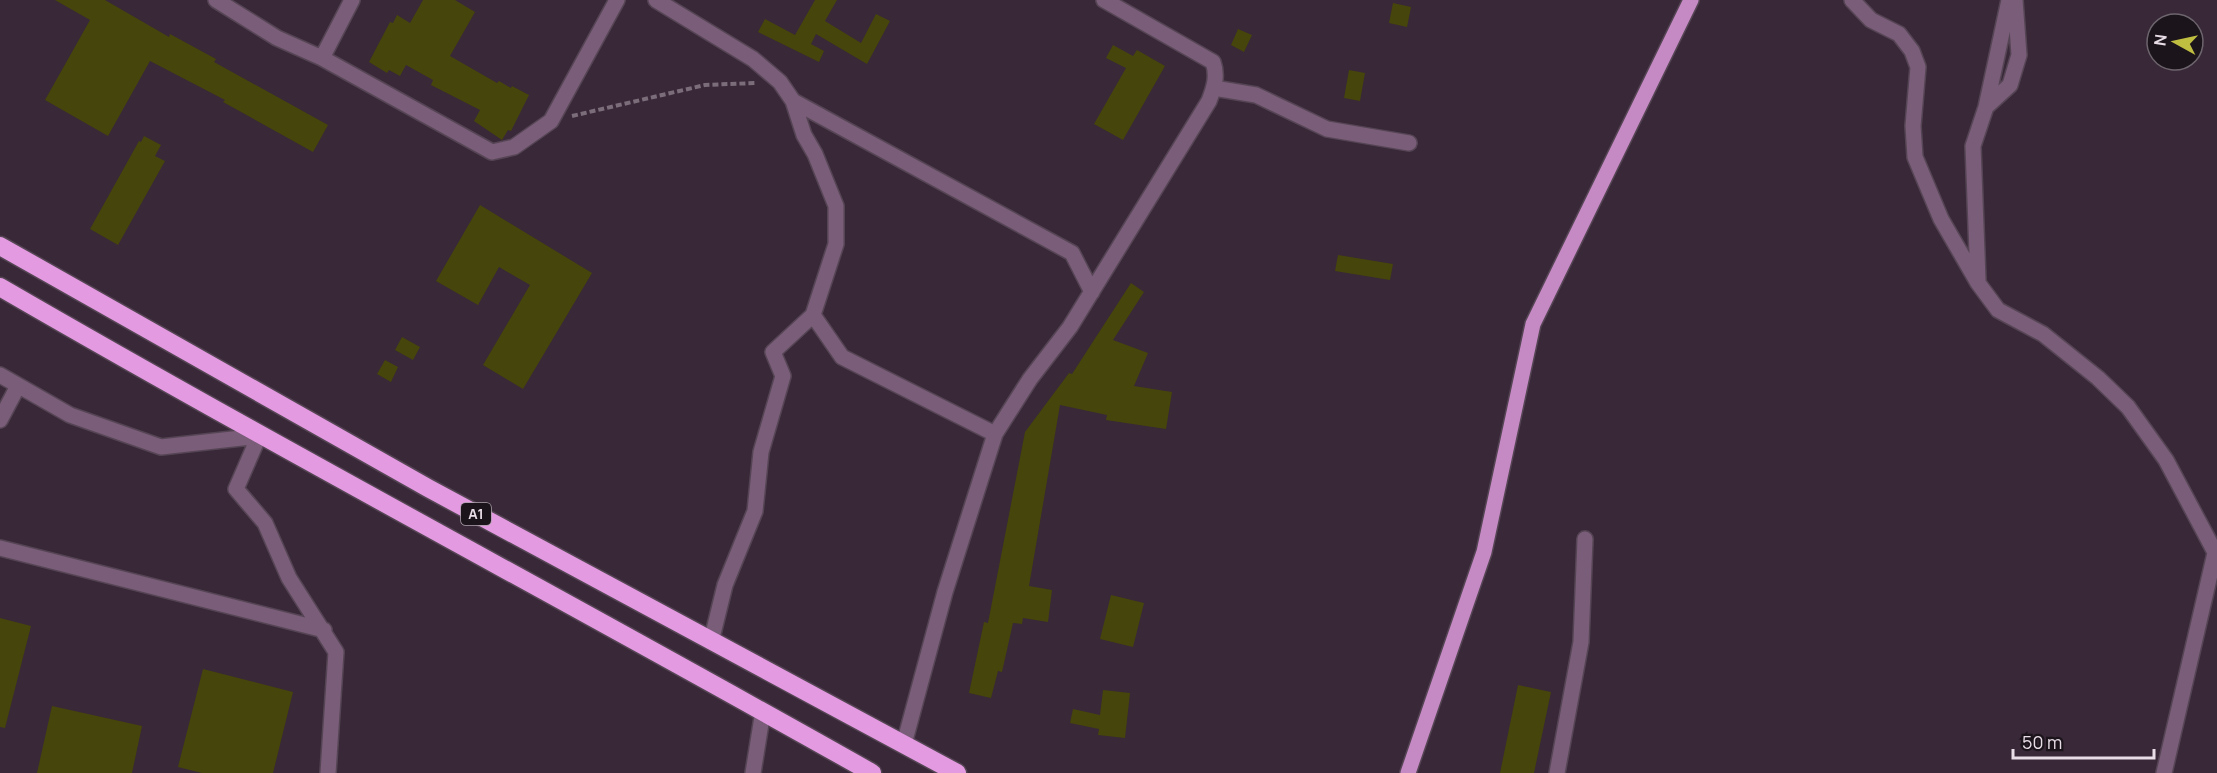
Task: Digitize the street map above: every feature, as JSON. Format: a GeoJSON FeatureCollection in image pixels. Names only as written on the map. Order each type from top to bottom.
{"type":"FeatureCollection","features":[{"type":"Feature","properties":{"kind":"highway","name":"A1"},"geometry":{"type":"LineString","coordinates":[[0,246],[428,488],[957,773]]}},
{"type":"Feature","properties":{"kind":"highway","name":"A1"},"geometry":{"type":"LineString","coordinates":[[0,287],[259,436],[416,519],[872,773]]}},
{"type":"Feature","properties":{"kind":"main road"},"geometry":{"type":"LineString","coordinates":[[1408,773],[1484,552],[1533,324],[1691,0]]}},
{"type":"Feature","properties":{"kind":"street"},"geometry":{"type":"LineString","coordinates":[[216,0],[277,38],[322,58],[492,152],[514,147],[551,122],[617,0]]}},
{"type":"Feature","properties":{"kind":"street"},"geometry":{"type":"LineString","coordinates":[[322,58],[352,0]]}},
{"type":"Feature","properties":{"kind":"street"},"geometry":{"type":"LineString","coordinates":[[656,0],[753,59],[780,82],[793,101],[804,135],[815,154],[836,206],[836,244],[813,315],[773,352],[783,376],[761,452],[755,511],[725,585],[711,642]]}},
{"type":"Feature","properties":{"kind":"street"},"geometry":{"type":"LineString","coordinates":[[904,744],[945,592],[995,434],[1030,379],[1070,327],[1209,101],[1214,88],[1216,72],[1214,62],[1104,0]]}},
{"type":"Feature","properties":{"kind":"street"},"geometry":{"type":"LineString","coordinates":[[1851,0],[1871,20],[1899,34],[1912,51],[1918,67],[1913,126],[1915,157],[1941,219],[1978,283],[1998,310],[2043,334],[2098,378],[2128,407],[2166,460],[2216,555],[2164,773]]}},
{"type":"Feature","properties":{"kind":"street"},"geometry":{"type":"LineString","coordinates":[[1978,283],[1973,146],[1986,107],[2009,0]]}},
{"type":"Feature","properties":{"kind":"street"},"geometry":{"type":"LineString","coordinates":[[1986,107],[2010,85],[2019,55],[2015,0]]}},
{"type":"Feature","properties":{"kind":"street"},"geometry":{"type":"LineString","coordinates":[[1214,88],[1256,95],[1327,129],[1409,143]]}},
{"type":"Feature","properties":{"kind":"street"},"geometry":{"type":"LineString","coordinates":[[793,101],[1072,253],[1092,292]]}},
{"type":"Feature","properties":{"kind":"street"},"geometry":{"type":"LineString","coordinates":[[813,315],[842,357],[995,434]]}},
{"type":"Feature","properties":{"kind":"street"},"geometry":{"type":"LineString","coordinates":[[0,375],[70,415],[160,447],[259,436],[236,489],[265,523],[289,578],[336,652],[328,773]]}},
{"type":"Feature","properties":{"kind":"street"},"geometry":{"type":"LineString","coordinates":[[0,420],[18,386]]}},
{"type":"Feature","properties":{"kind":"street"},"geometry":{"type":"LineString","coordinates":[[1557,773],[1581,642],[1585,539]]}},
{"type":"Feature","properties":{"kind":"street"},"geometry":{"type":"LineString","coordinates":[[0,548],[324,630]]}},
{"type":"Feature","properties":{"kind":"street"},"geometry":{"type":"LineString","coordinates":[[753,773],[763,711]]}},
{"type":"Feature","properties":{"kind":"path"},"geometry":{"type":"LineString","coordinates":[[551,122],[705,85],[780,82]]}},
{"type":"Feature","properties":{"kind":"building"},"geometry":{"type":"Polygon","coordinates":[[[55,0],[105,0],[169,37],[170,34],[216,59],[214,62],[328,125],[313,152],[223,102],[225,100],[150,61],[108,136],[45,100],[90,20],[55,0]]]}},
{"type":"Feature","properties":{"kind":"building"},"geometry":{"type":"Polygon","coordinates":[[[423,0],[455,0],[475,12],[450,56],[497,83],[499,81],[529,95],[511,131],[508,130],[502,140],[474,121],[480,110],[431,85],[433,80],[406,65],[400,76],[389,70],[387,73],[369,62],[390,22],[393,23],[397,15],[410,23],[423,0]]]}},
{"type":"Feature","properties":{"kind":"building"},"geometry":{"type":"Polygon","coordinates":[[[815,0],[837,0],[825,21],[861,43],[876,14],[890,21],[867,64],[816,34],[811,44],[824,51],[819,62],[758,32],[765,19],[795,35],[815,0]]]}},
{"type":"Feature","properties":{"kind":"building"},"geometry":{"type":"Polygon","coordinates":[[[1393,3],[1411,7],[1407,27],[1389,23],[1393,3]]]}},
{"type":"Feature","properties":{"kind":"building"},"geometry":{"type":"Polygon","coordinates":[[[1238,29],[1252,35],[1244,52],[1231,45],[1238,29]]]}},
{"type":"Feature","properties":{"kind":"building"},"geometry":{"type":"Polygon","coordinates":[[[1113,45],[1133,56],[1137,50],[1165,66],[1123,140],[1094,124],[1126,68],[1106,58],[1113,45]]]}},
{"type":"Feature","properties":{"kind":"building"},"geometry":{"type":"Polygon","coordinates":[[[1349,70],[1365,73],[1360,101],[1344,98],[1349,70]]]}},
{"type":"Feature","properties":{"kind":"building"},"geometry":{"type":"Polygon","coordinates":[[[144,136],[161,145],[155,156],[165,161],[118,245],[90,229],[139,141],[141,142],[144,136]]]}},
{"type":"Feature","properties":{"kind":"building"},"geometry":{"type":"Polygon","coordinates":[[[480,205],[592,273],[523,389],[483,365],[530,285],[499,267],[478,305],[436,281],[480,205]]]}},
{"type":"Feature","properties":{"kind":"building"},"geometry":{"type":"Polygon","coordinates":[[[1338,255],[1393,264],[1390,280],[1335,271],[1338,255]]]}},
{"type":"Feature","properties":{"kind":"building"},"geometry":{"type":"Polygon","coordinates":[[[1131,283],[1144,292],[1113,340],[1148,353],[1134,386],[1172,392],[1166,429],[1106,420],[1107,415],[1060,405],[1029,586],[1052,590],[1048,622],[1023,618],[1022,624],[1013,623],[1002,672],[998,671],[991,698],[969,693],[984,622],[988,623],[1025,432],[1069,373],[1072,374],[1131,283]]]}},
{"type":"Feature","properties":{"kind":"building"},"geometry":{"type":"Polygon","coordinates":[[[402,337],[420,347],[413,360],[395,350],[402,337]]]}},
{"type":"Feature","properties":{"kind":"building"},"geometry":{"type":"Polygon","coordinates":[[[385,360],[398,367],[391,382],[377,374],[385,360]]]}},
{"type":"Feature","properties":{"kind":"building"},"geometry":{"type":"Polygon","coordinates":[[[1111,595],[1144,603],[1133,647],[1100,639],[1111,595]]]}},
{"type":"Feature","properties":{"kind":"building"},"geometry":{"type":"Polygon","coordinates":[[[0,618],[31,626],[5,728],[0,727],[0,618]]]}},
{"type":"Feature","properties":{"kind":"building"},"geometry":{"type":"Polygon","coordinates":[[[203,669],[293,692],[273,773],[202,773],[178,767],[203,669]]]}},
{"type":"Feature","properties":{"kind":"building"},"geometry":{"type":"Polygon","coordinates":[[[1518,685],[1551,692],[1534,773],[1500,773],[1518,685]]]}},
{"type":"Feature","properties":{"kind":"building"},"geometry":{"type":"Polygon","coordinates":[[[1103,690],[1130,693],[1125,738],[1098,735],[1099,729],[1070,723],[1073,709],[1100,715],[1103,690]]]}},
{"type":"Feature","properties":{"kind":"building"},"geometry":{"type":"Polygon","coordinates":[[[52,706],[142,726],[132,773],[37,773],[52,706]]]}}]}
